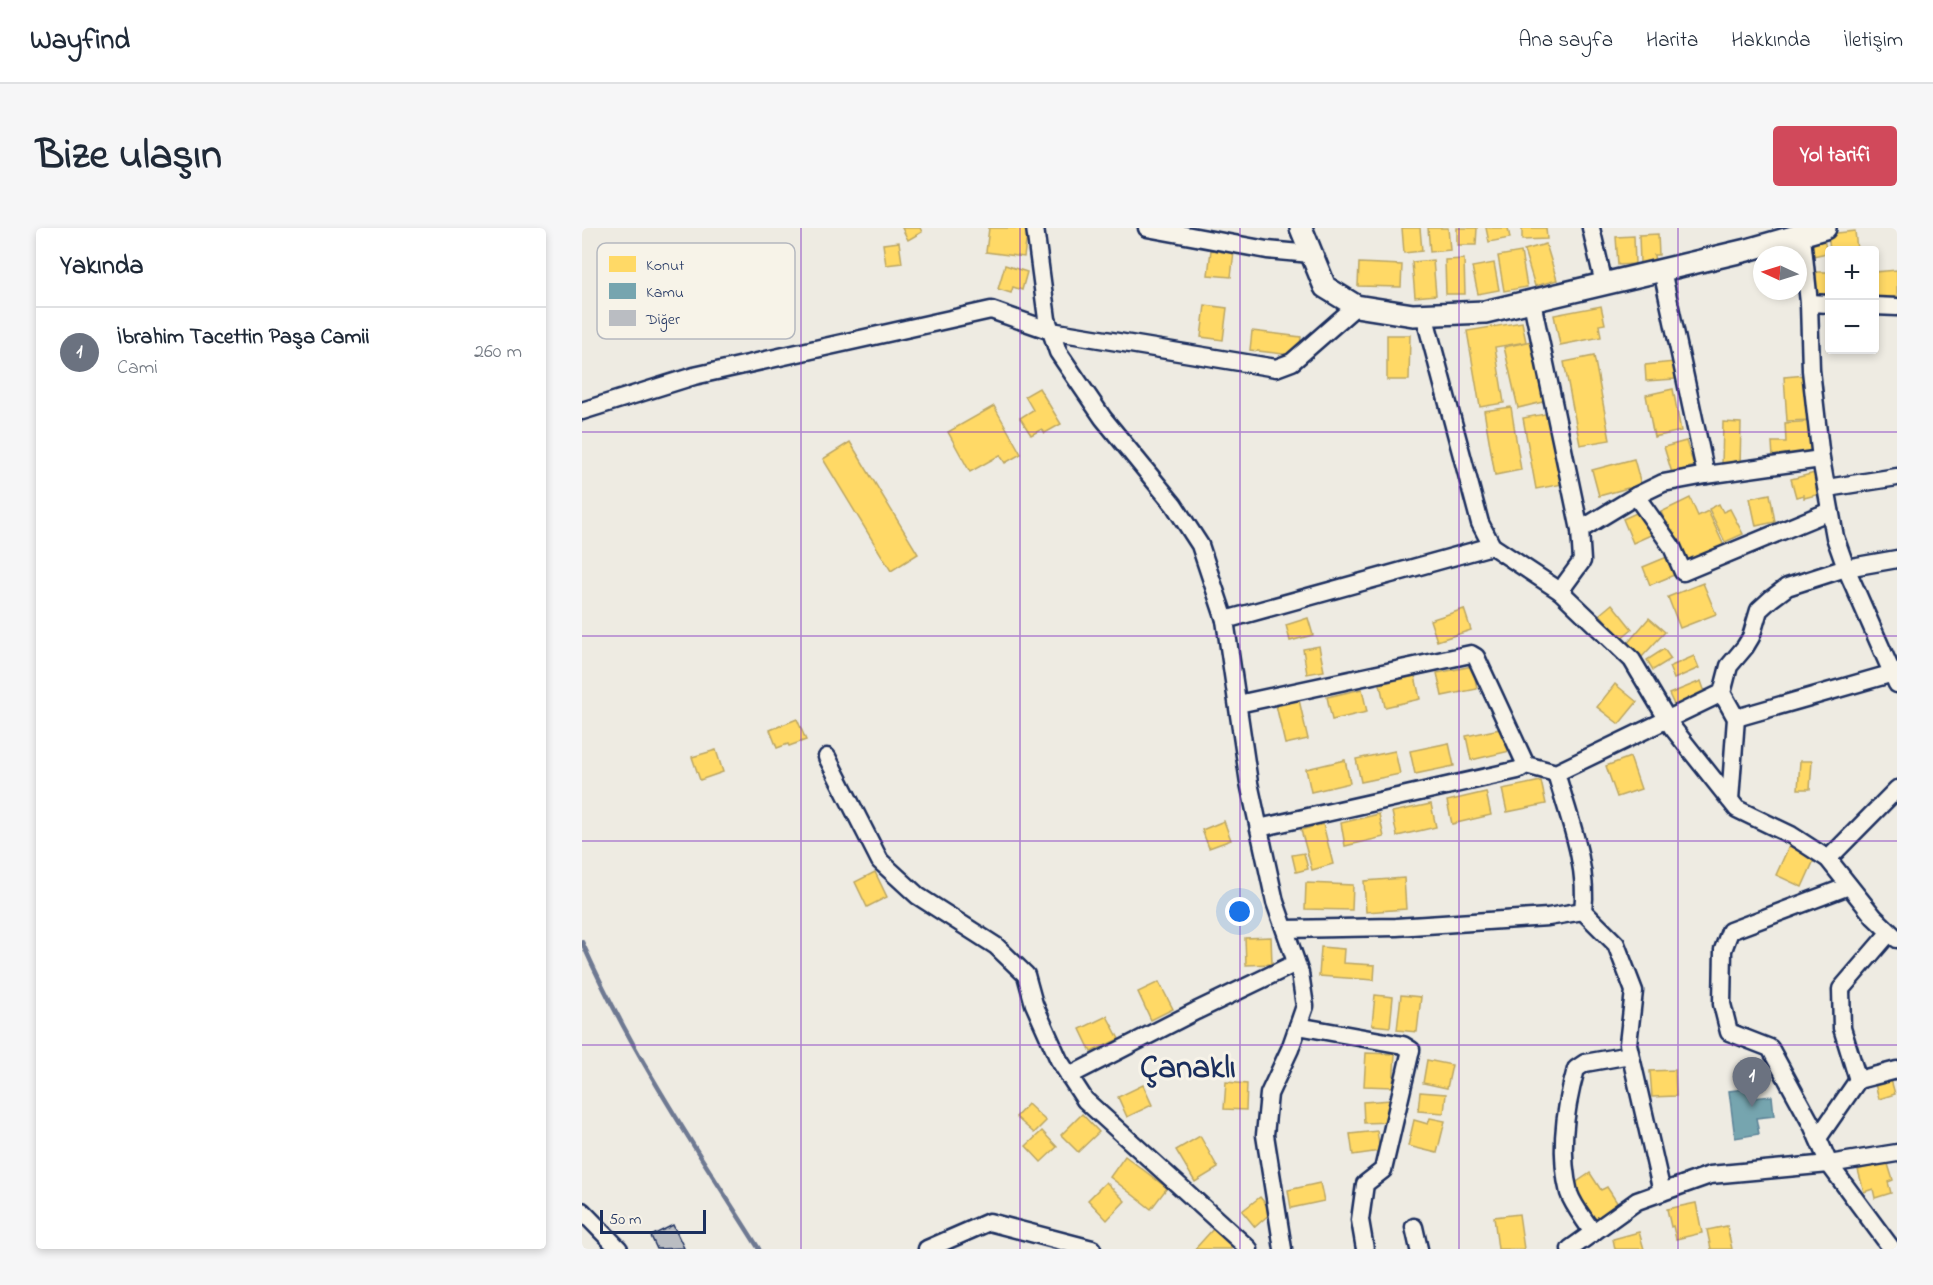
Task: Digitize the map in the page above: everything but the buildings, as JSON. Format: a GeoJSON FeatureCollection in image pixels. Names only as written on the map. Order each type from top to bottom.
{"type":"FeatureCollection","features":[{"type":"Feature","properties":{"kind":"street"},"geometry":{"type":"LineString","coordinates":[[1035,228],[1047,319],[1058,352],[1103,418],[1174,505],[1200,545],[1225,620],[1249,783],[1275,902],[1300,974],[1305,1006],[1269,1094],[1265,1135],[1283,1249]]}},
{"type":"Feature","properties":{"kind":"street"},"geometry":{"type":"LineString","coordinates":[[1147,228],[1267,250],[1311,254]]}},
{"type":"Feature","properties":{"kind":"street"},"geometry":{"type":"LineString","coordinates":[[1301,228],[1325,287],[1356,306],[1413,315],[1485,312],[1747,250],[1801,231],[1826,228]]}},
{"type":"Feature","properties":{"kind":"street"},"geometry":{"type":"LineString","coordinates":[[1591,228],[1604,284]]}},
{"type":"Feature","properties":{"kind":"street"},"geometry":{"type":"LineString","coordinates":[[1736,718],[1896,676],[1846,568],[1835,537],[1821,459],[1811,370],[1809,303],[1801,231]]}},
{"type":"Feature","properties":{"kind":"street"},"geometry":{"type":"LineString","coordinates":[[1662,270],[1706,475]]}},
{"type":"Feature","properties":{"kind":"street"},"geometry":{"type":"LineString","coordinates":[[1532,302],[1580,530],[1582,561],[1560,591]]}},
{"type":"Feature","properties":{"kind":"street"},"geometry":{"type":"LineString","coordinates":[[1809,303],[1825,304]]}},
{"type":"Feature","properties":{"kind":"street"},"geometry":{"type":"LineString","coordinates":[[582,411],[694,376],[991,310],[1051,331],[1276,368],[1292,362],[1356,306]]}},
{"type":"Feature","properties":{"kind":"street"},"geometry":{"type":"LineString","coordinates":[[1879,306],[1897,307]]}},
{"type":"Feature","properties":{"kind":"street"},"geometry":{"type":"LineString","coordinates":[[1424,314],[1480,523],[1492,546],[1560,591],[1632,660],[1667,718],[1737,809],[1791,835],[1828,860],[1874,917],[1893,936],[1841,989],[1842,1028],[1858,1080]]}},
{"type":"Feature","properties":{"kind":"street"},"geometry":{"type":"LineString","coordinates":[[1580,530],[1636,496],[1663,483],[1821,459]]}},
{"type":"Feature","properties":{"kind":"street"},"geometry":{"type":"LineString","coordinates":[[1827,488],[1897,477]]}},
{"type":"Feature","properties":{"kind":"street"},"geometry":{"type":"LineString","coordinates":[[1636,496],[1672,547],[1683,572],[1830,511]]}},
{"type":"Feature","properties":{"kind":"street"},"geometry":{"type":"LineString","coordinates":[[1225,620],[1492,546]]}},
{"type":"Feature","properties":{"kind":"street"},"geometry":{"type":"LineString","coordinates":[[1730,800],[1736,718],[1722,693],[1729,666],[1745,647],[1759,610],[1786,587],[1846,568],[1897,559]]}},
{"type":"Feature","properties":{"kind":"street"},"geometry":{"type":"LineString","coordinates":[[1238,704],[1471,654],[1476,657],[1526,765]]}},
{"type":"Feature","properties":{"kind":"street"},"geometry":{"type":"LineString","coordinates":[[1259,828],[1518,770],[1526,765],[1556,773],[1722,693]]}},
{"type":"Feature","properties":{"kind":"street"},"geometry":{"type":"LineString","coordinates":[[827,757],[880,861],[918,896],[996,946],[1026,975],[1034,1004],[1059,1060],[1085,1100],[1249,1249]]}},
{"type":"Feature","properties":{"kind":"street"},"geometry":{"type":"LineString","coordinates":[[1556,773],[1578,850],[1584,899],[1582,911]]}},
{"type":"Feature","properties":{"kind":"street"},"geometry":{"type":"LineString","coordinates":[[1828,860],[1897,789]]}},
{"type":"Feature","properties":{"kind":"street"},"geometry":{"type":"LineString","coordinates":[[1849,886],[1730,931],[1723,950],[1722,1004],[1729,1032],[1770,1048],[1818,1138],[1829,1164],[1892,1249]]}},
{"type":"Feature","properties":{"kind":"street"},"geometry":{"type":"LineString","coordinates":[[1285,929],[1396,927],[1548,917],[1582,911]]}},
{"type":"Feature","properties":{"kind":"street"},"geometry":{"type":"LineString","coordinates":[[1582,911],[1616,944],[1634,991],[1628,1044],[1662,1192]]}},
{"type":"Feature","properties":{"kind":"street"},"geometry":{"type":"LineString","coordinates":[[1069,1076],[1296,963]]}},
{"type":"Feature","properties":{"kind":"street"},"geometry":{"type":"LineString","coordinates":[[1298,1026],[1403,1045],[1411,1050],[1383,1170],[1365,1184],[1360,1220],[1365,1249]]}},
{"type":"Feature","properties":{"kind":"street"},"geometry":{"type":"LineString","coordinates":[[1593,1233],[1569,1194],[1563,1144],[1571,1087],[1576,1069],[1585,1063],[1630,1055]]}},
{"type":"Feature","properties":{"kind":"street"},"geometry":{"type":"LineString","coordinates":[[1818,1138],[1858,1080],[1897,1070]]}},
{"type":"Feature","properties":{"kind":"street"},"geometry":{"type":"LineString","coordinates":[[1570,1249],[1637,1201],[1710,1175],[1829,1164],[1897,1153]]}},
{"type":"Feature","properties":{"kind":"street"},"geometry":{"type":"LineString","coordinates":[[582,1211],[619,1249]]}},
{"type":"Feature","properties":{"kind":"street"},"geometry":{"type":"LineString","coordinates":[[927,1249],[989,1222],[1092,1249]]}},
{"type":"Feature","properties":{"kind":"street"},"geometry":{"type":"LineString","coordinates":[[1414,1227],[1419,1249]]}},
{"type":"Feature","properties":{"kind":"waterway"},"geometry":{"type":"LineString","coordinates":[[582,942],[642,1061],[759,1249]]}},
{"type":"Feature","properties":{"kind":"place","name":"İbrahim Tacettin Paşa Camii"},"geometry":{"type":"Point","coordinates":[1752,1107]}},
{"type":"Feature","properties":{"kind":"district","name":"Çanaklı"},"geometry":{"type":"Point","coordinates":[1188,1069]}}]}
